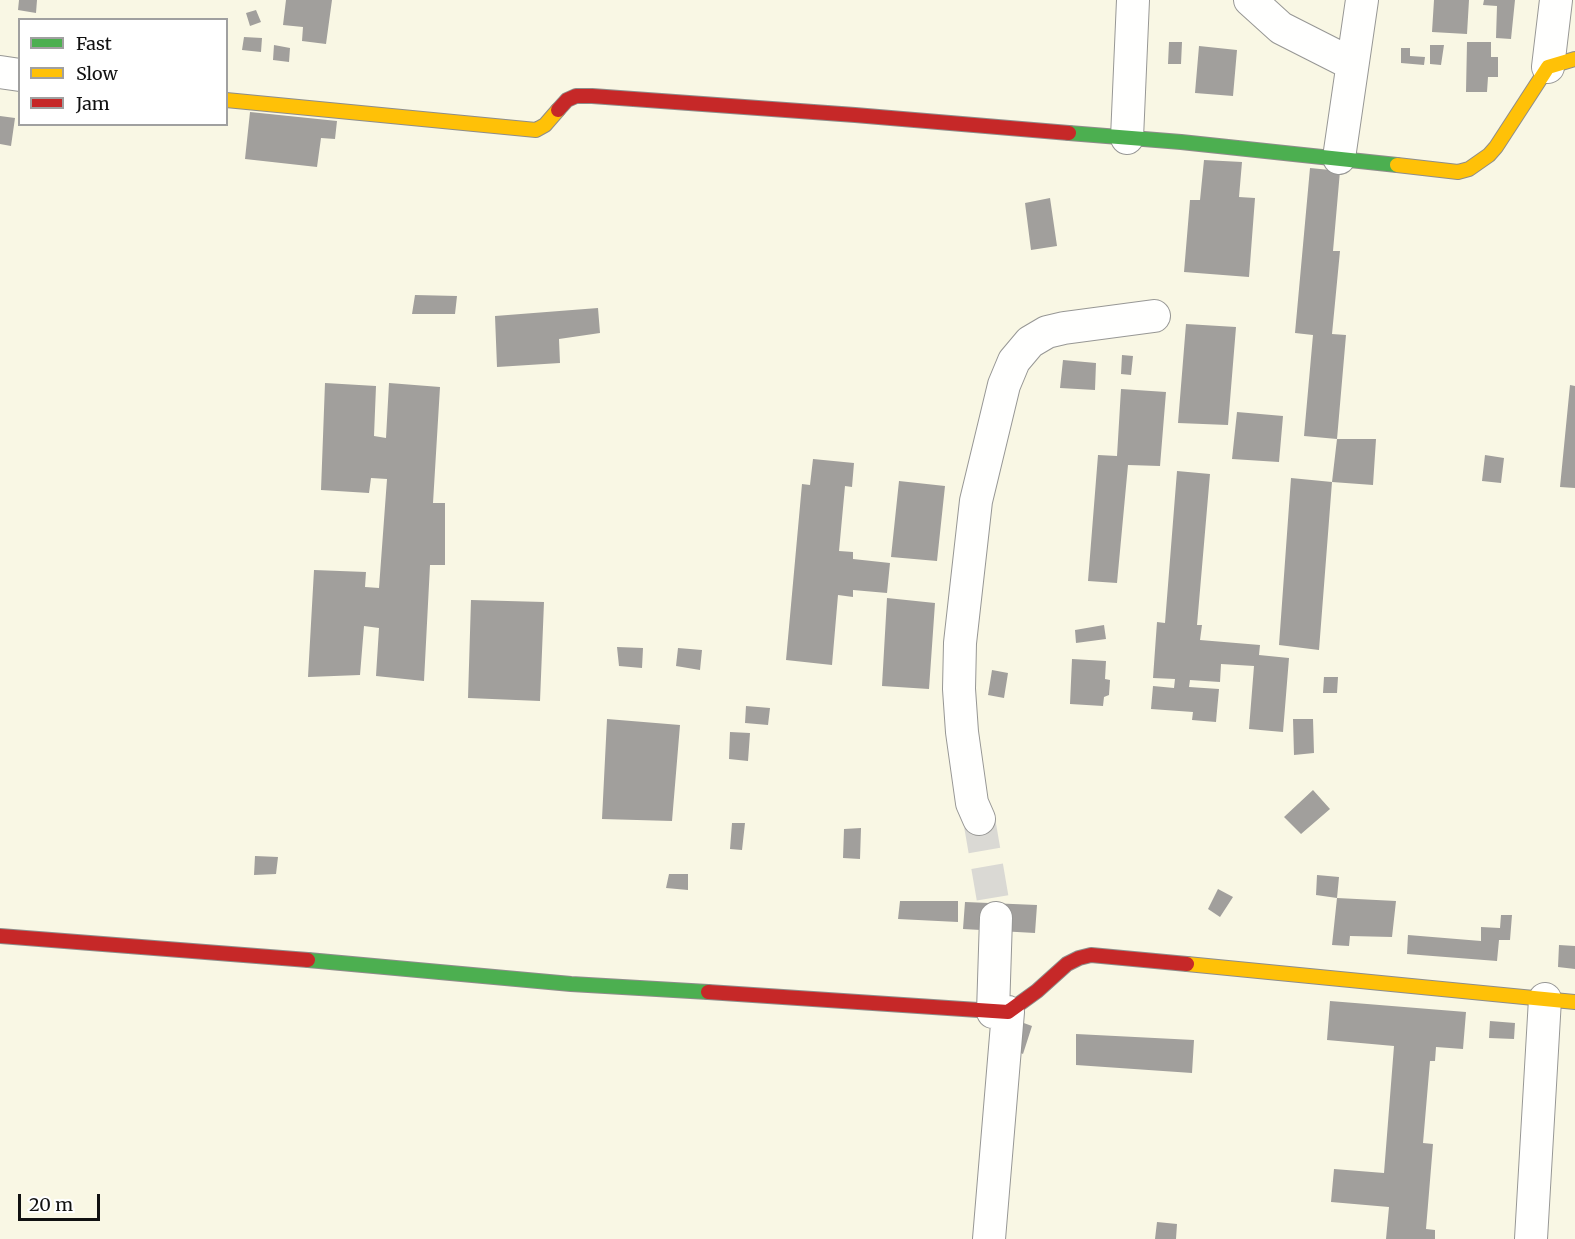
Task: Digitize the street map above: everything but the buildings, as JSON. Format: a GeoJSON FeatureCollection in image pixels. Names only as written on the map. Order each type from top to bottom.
{"type":"FeatureCollection","features":[{"type":"Feature","properties":{"kind":"main road"},"geometry":{"type":"LineString","coordinates":[[228,100],[536,130],[544,125],[567,100],[576,96],[592,96],[1127,138],[1458,172],[1480,163],[1496,147],[1530,94],[1562,63]]}},
{"type":"Feature","properties":{"kind":"main road"},"geometry":{"type":"LineString","coordinates":[[0,936],[275,957],[571,984],[1000,1012],[1038,991],[1067,964],[1090,956],[1560,1000]]}},
{"type":"Feature","properties":{"kind":"street"},"geometry":{"type":"LineString","coordinates":[[1127,138],[1133,0]]}},
{"type":"Feature","properties":{"kind":"street"},"geometry":{"type":"LineString","coordinates":[[1250,0],[1281,28],[1352,64]]}},
{"type":"Feature","properties":{"kind":"street"},"geometry":{"type":"LineString","coordinates":[[1339,158],[1362,0]]}},
{"type":"Feature","properties":{"kind":"street"},"geometry":{"type":"LineString","coordinates":[[1556,0],[1562,63]]}},
{"type":"Feature","properties":{"kind":"street"},"geometry":{"type":"LineString","coordinates":[[0,72],[18,75]]}},
{"type":"Feature","properties":{"kind":"street"},"geometry":{"type":"LineString","coordinates":[[979,819],[972,803],[958,689],[960,643],[976,501],[1004,385],[1014,361],[1030,342],[1047,332],[1154,316]]}},
{"type":"Feature","properties":{"kind":"street"},"geometry":{"type":"LineString","coordinates":[[989,1239],[1000,1012],[996,918]]}},
{"type":"Feature","properties":{"kind":"street"},"geometry":{"type":"LineString","coordinates":[[1531,1239],[1560,1000]]}},
{"type":"Feature","properties":{"kind":"shaded area"},"geometry":{"type":"Polygon","coordinates":[[[0,0],[1575,0],[1575,1239],[0,1239],[0,0]]]}},
{"type":"Feature","properties":{"kind":"tunnel"},"geometry":{"type":"LineString","coordinates":[[979,819],[996,918]]}},
{"type":"Feature","properties":{"kind":"traffic: fast"},"geometry":{"type":"LineString","coordinates":[[1069,133],[1181,142],[1397,165]]}},
{"type":"Feature","properties":{"kind":"traffic: fast"},"geometry":{"type":"LineString","coordinates":[[308,960],[571,984],[708,992]]}},
{"type":"Feature","properties":{"kind":"traffic: slow"},"geometry":{"type":"LineString","coordinates":[[1397,165],[1458,172],[1469,169],[1496,147],[1548,67],[1575,59]]}},
{"type":"Feature","properties":{"kind":"traffic: slow"},"geometry":{"type":"LineString","coordinates":[[228,100],[536,130],[545,125],[558,110]]}},
{"type":"Feature","properties":{"kind":"traffic: slow"},"geometry":{"type":"LineString","coordinates":[[1187,964],[1575,1002]]}},
{"type":"Feature","properties":{"kind":"traffic: jam"},"geometry":{"type":"LineString","coordinates":[[558,110],[567,100],[576,96],[592,96],[1069,133]]}},
{"type":"Feature","properties":{"kind":"traffic: jam"},"geometry":{"type":"LineString","coordinates":[[0,936],[308,960]]}},
{"type":"Feature","properties":{"kind":"traffic: jam"},"geometry":{"type":"LineString","coordinates":[[708,992],[1008,1012],[1037,991],[1067,964],[1079,958],[1091,955],[1187,964]]}}]}
